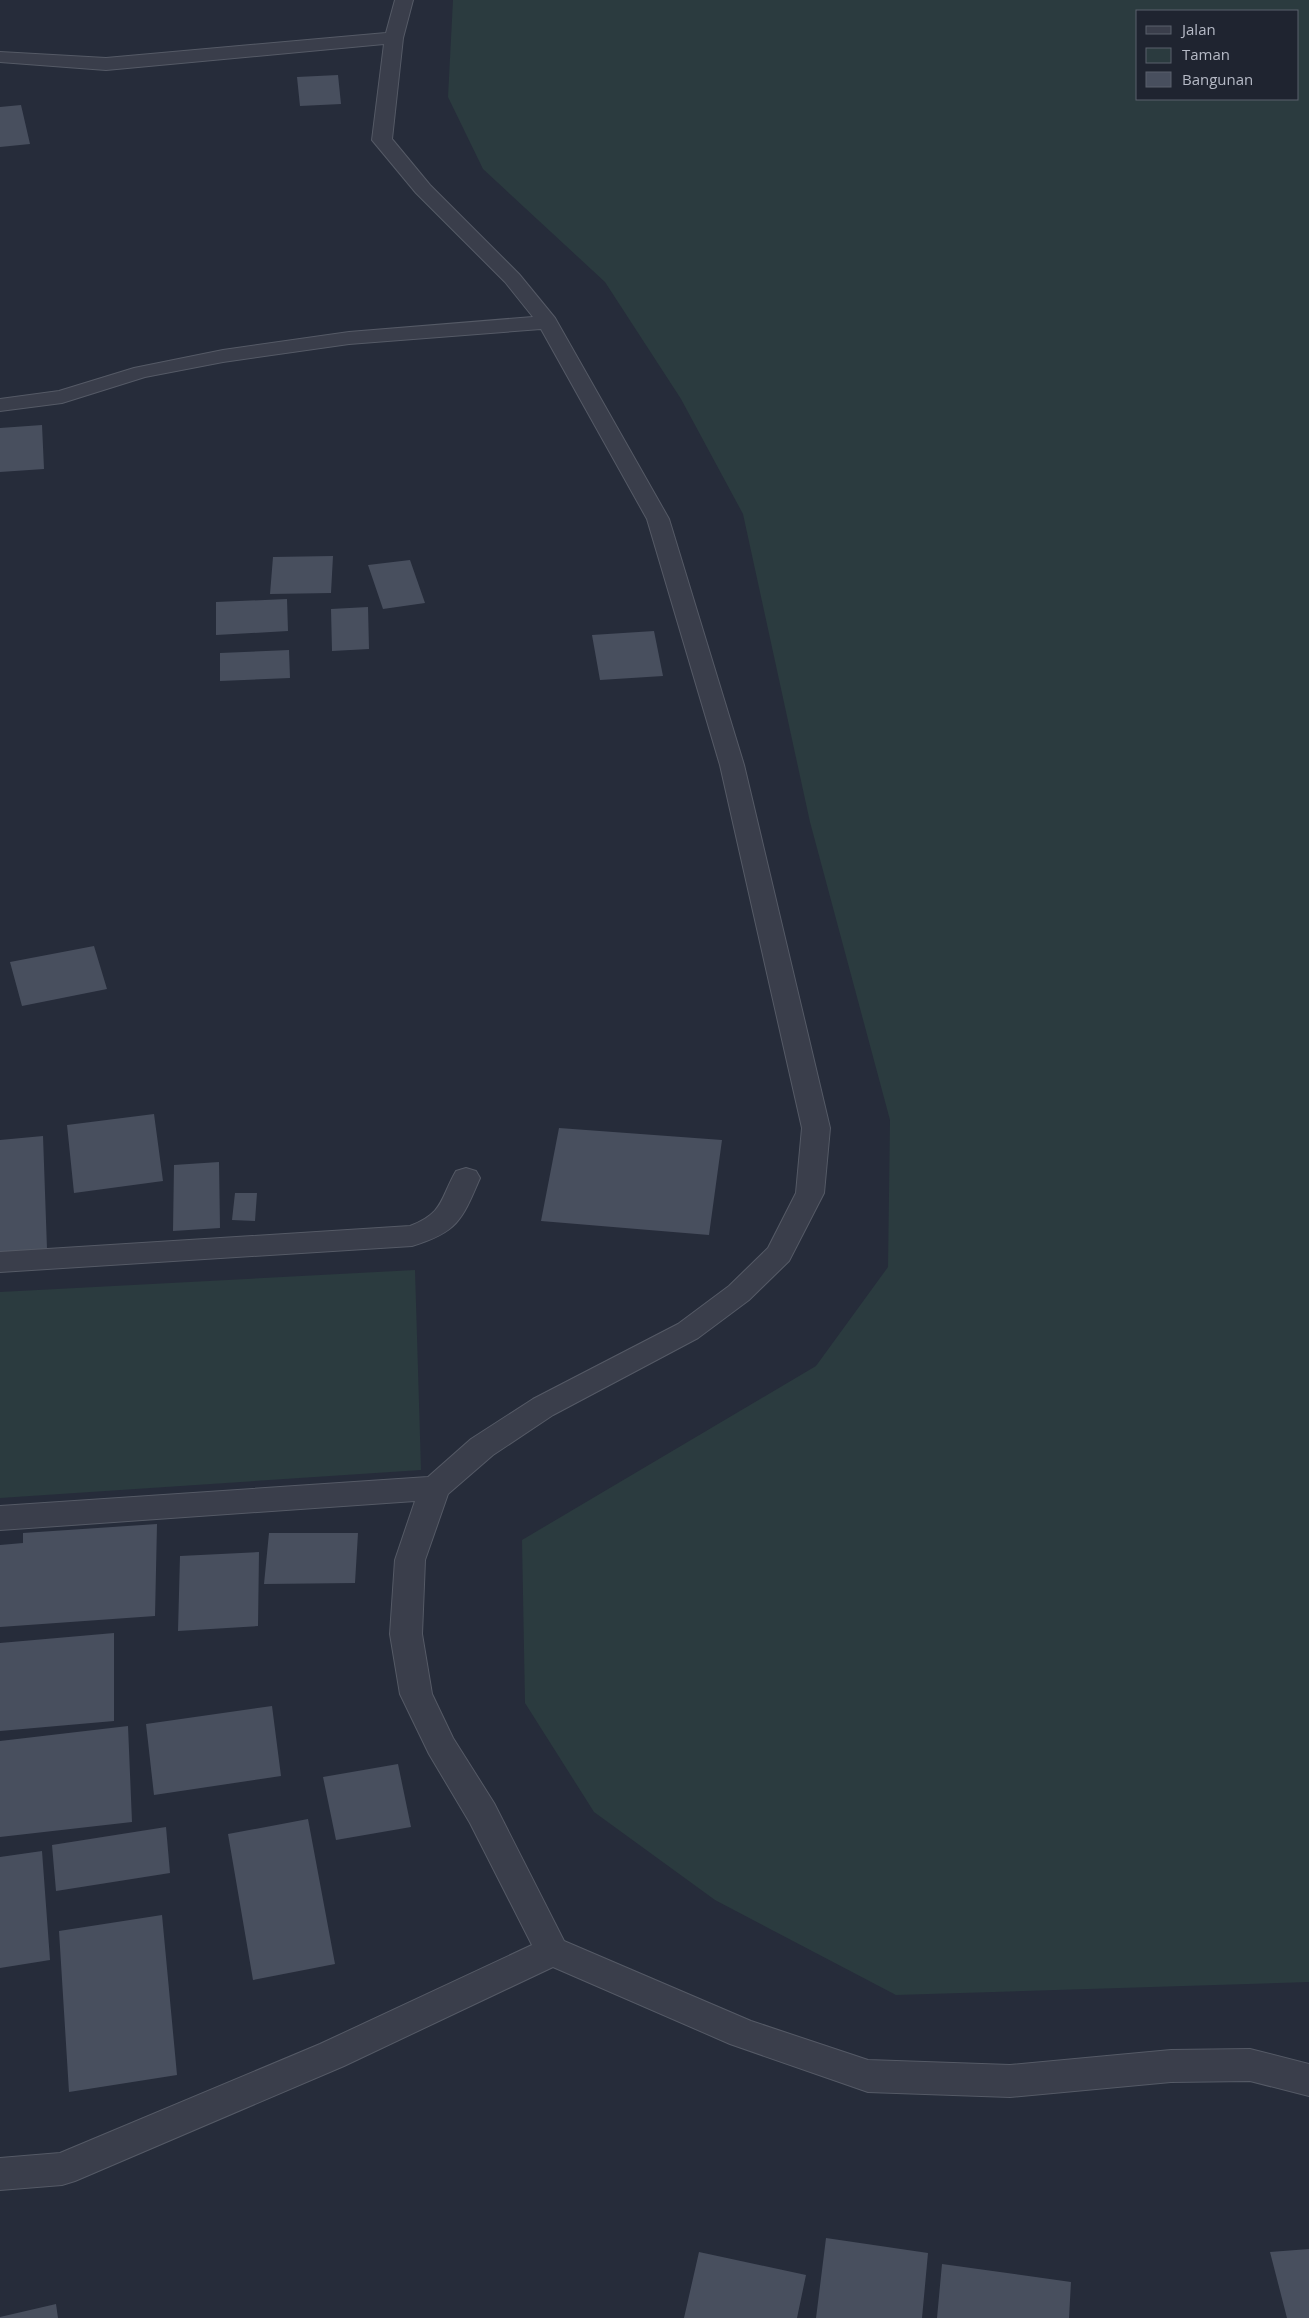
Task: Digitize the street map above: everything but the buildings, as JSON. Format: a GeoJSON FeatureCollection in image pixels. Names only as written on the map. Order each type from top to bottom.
{"type":"FeatureCollection","features":[{"type":"Feature","properties":{"kind":"street"},"geometry":{"type":"LineString","coordinates":[[404,0],[394,38],[382,140],[423,189],[512,278],[548,322],[658,519],[732,765],[816,1128],[810,1193],[779,1254],[739,1293],[688,1331],[543,1407],[482,1448],[435,1488],[410,1560],[406,1634],[416,1694],[440,1745],[482,1813],[552,1951],[742,2033],[868,2076],[1010,2081],[1171,2066],[1250,2066],[1309,2080]]}},
{"type":"Feature","properties":{"kind":"street"},"geometry":{"type":"LineString","coordinates":[[0,57],[50,58],[76,64],[106,64],[394,38]]}},
{"type":"Feature","properties":{"kind":"street"},"geometry":{"type":"LineString","coordinates":[[0,405],[62,397],[141,372],[223,356],[349,338],[548,322]]}},
{"type":"Feature","properties":{"kind":"street"},"geometry":{"type":"LineString","coordinates":[[0,1262],[412,1236],[435,1228],[448,1218],[466,1178]]}},
{"type":"Feature","properties":{"kind":"street"},"geometry":{"type":"LineString","coordinates":[[0,1518],[435,1488]]}},
{"type":"Feature","properties":{"kind":"street"},"geometry":{"type":"LineString","coordinates":[[0,2174],[62,2169],[332,2055],[552,1951]]}},
{"type":"Feature","properties":{"kind":"green space"},"geometry":{"type":"Polygon","coordinates":[[[453,0],[1309,0],[1309,1982],[896,1995],[715,1900],[594,1812],[525,1703],[522,1540],[816,1366],[888,1267],[890,1120],[810,822],[743,514],[681,399],[605,282],[483,169],[448,97],[453,0]]]}},
{"type":"Feature","properties":{"kind":"green space"},"geometry":{"type":"Polygon","coordinates":[[[415,1270],[421,1470],[0,1498],[0,1292],[415,1270]]]}}]}
